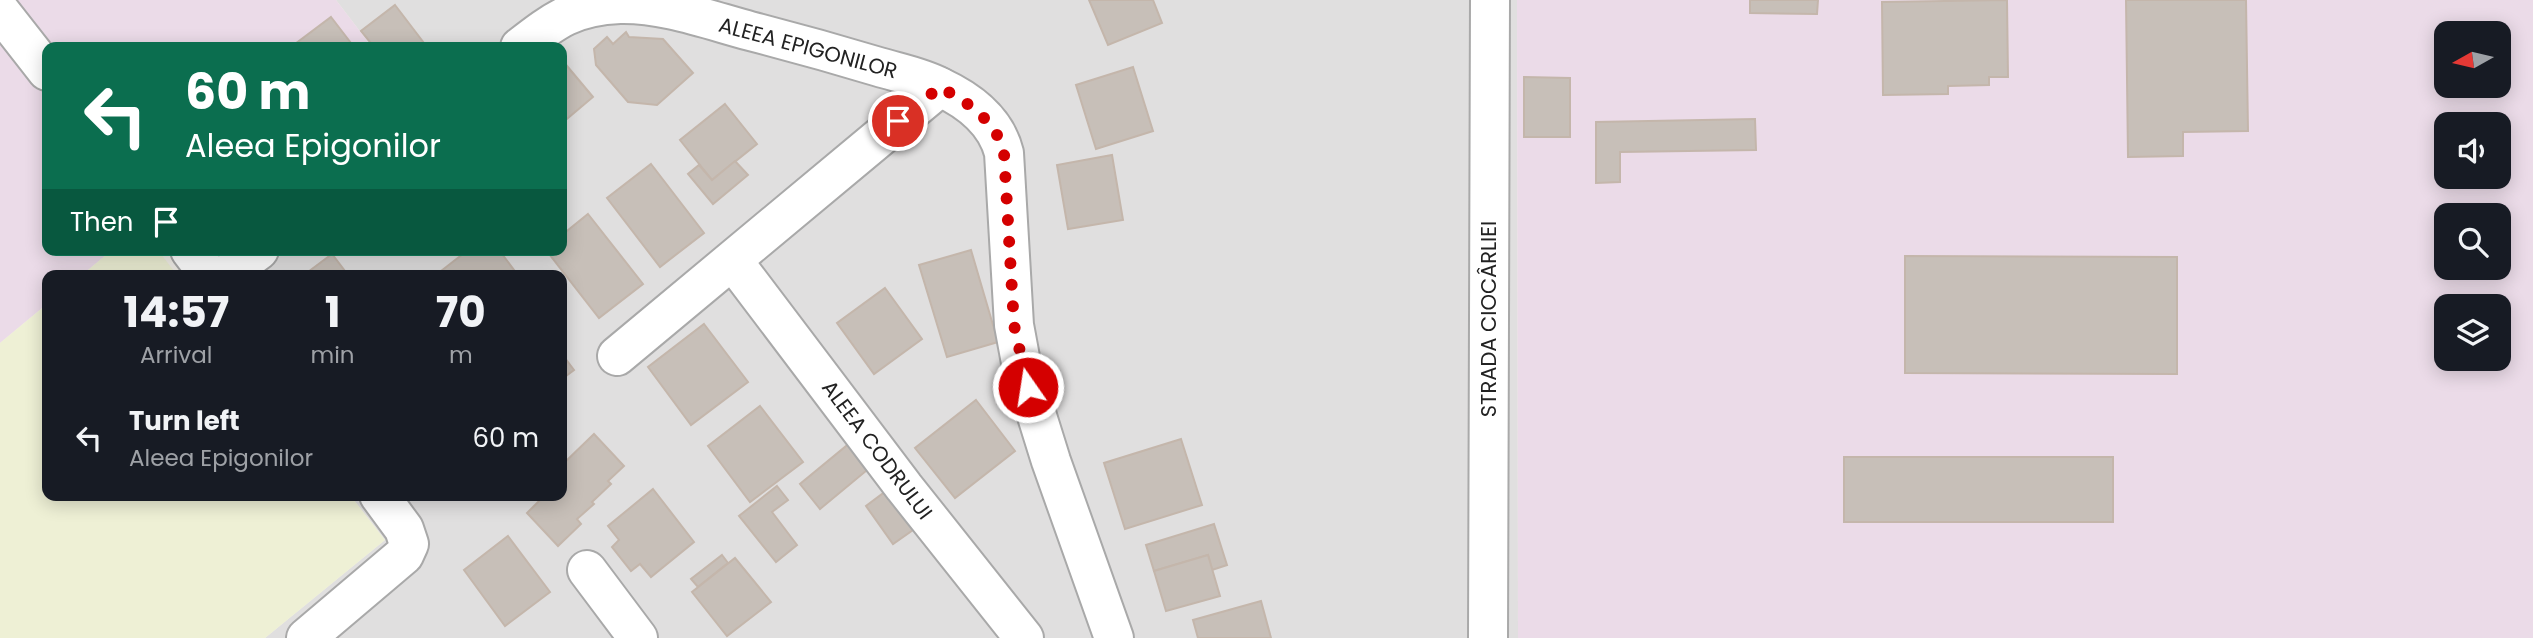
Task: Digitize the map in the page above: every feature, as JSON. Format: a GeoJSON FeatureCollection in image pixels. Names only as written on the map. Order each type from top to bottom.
{"type":"FeatureCollection","features":[{"type":"Feature","properties":{"kind":"street","name":"STRADA CIOCÂRLIEI"},"geometry":{"type":"LineString","coordinates":[[1488,638],[1490,0]]}},
{"type":"Feature","properties":{"kind":"street","name":"ALEEA EPIGONILOR"},"geometry":{"type":"LineString","coordinates":[[527,42],[556,20],[576,11],[622,4],[651,6],[820,49],[940,87],[979,112],[1001,141],[1004,153],[1014,325],[1023,368],[1051,461],[1114,638]]}},
{"type":"Feature","properties":{"kind":"street"},"geometry":{"type":"LineString","coordinates":[[0,11],[42,65]]}},
{"type":"Feature","properties":{"kind":"street"},"geometry":{"type":"LineString","coordinates":[[617,356],[940,87]]}},
{"type":"Feature","properties":{"kind":"street"},"geometry":{"type":"LineString","coordinates":[[195,256],[205,270]]}},
{"type":"Feature","properties":{"kind":"street"},"geometry":{"type":"LineString","coordinates":[[233,270],[251,256]]}},
{"type":"Feature","properties":{"kind":"street","name":"ALEEA CODRULUI"},"geometry":{"type":"LineString","coordinates":[[733,261],[904,487],[1024,638]]}},
{"type":"Feature","properties":{"kind":"street"},"geometry":{"type":"LineString","coordinates":[[306,638],[404,555],[409,544],[404,529],[383,501]]}},
{"type":"Feature","properties":{"kind":"street"},"geometry":{"type":"LineString","coordinates":[[587,570],[638,638]]}},
{"type":"Feature","properties":{"kind":"shaded area"},"geometry":{"type":"Polygon","coordinates":[[[0,0],[336,0],[368,42],[42,42],[42,256],[105,256],[88,270],[42,270],[42,308],[0,343],[0,0]]]}},
{"type":"Feature","properties":{"kind":"shaded area"},"geometry":{"type":"Polygon","coordinates":[[[336,0],[1517,0],[1518,638],[265,638],[385,540],[355,501],[567,501],[567,270],[222,270],[240,256],[567,256],[567,42],[368,42],[336,0]]]}},
{"type":"Feature","properties":{"kind":"shaded area"},"geometry":{"type":"Polygon","coordinates":[[[1517,0],[2533,0],[2533,638],[1518,638],[1517,0]]]}},
{"type":"Feature","properties":{"kind":"green space"},"geometry":{"type":"Polygon","coordinates":[[[105,256],[163,256],[173,270],[88,270],[105,256]]]}},
{"type":"Feature","properties":{"kind":"green space"},"geometry":{"type":"Polygon","coordinates":[[[42,308],[42,501],[355,501],[385,540],[265,638],[0,638],[0,343],[42,308]]]}},
{"type":"Feature","properties":{"kind":"building"},"geometry":{"type":"Polygon","coordinates":[[[1089,0],[1153,0],[1162,23],[1108,45],[1089,0]]]}},
{"type":"Feature","properties":{"kind":"building"},"geometry":{"type":"Polygon","coordinates":[[[1750,0],[1818,0],[1817,14],[1750,13],[1750,0]]]}},
{"type":"Feature","properties":{"kind":"building"},"geometry":{"type":"Polygon","coordinates":[[[2007,0],[2008,77],[1989,77],[1989,85],[1948,86],[1948,94],[1883,95],[1882,2],[2007,0]]]}},
{"type":"Feature","properties":{"kind":"building"},"geometry":{"type":"Polygon","coordinates":[[[2126,0],[2246,0],[2248,131],[2183,132],[2183,156],[2128,157],[2126,0]]]}},
{"type":"Feature","properties":{"kind":"building"},"geometry":{"type":"Polygon","coordinates":[[[395,5],[423,42],[370,42],[361,31],[395,5]]]}},
{"type":"Feature","properties":{"kind":"building"},"geometry":{"type":"Polygon","coordinates":[[[331,17],[350,42],[298,42],[331,17]]]}},
{"type":"Feature","properties":{"kind":"building"},"geometry":{"type":"Polygon","coordinates":[[[626,32],[629,37],[663,39],[693,73],[657,105],[628,102],[596,65],[594,49],[607,37],[613,44],[626,32]]]}},
{"type":"Feature","properties":{"kind":"building"},"geometry":{"type":"Polygon","coordinates":[[[567,66],[593,97],[567,119],[567,66]]]}},
{"type":"Feature","properties":{"kind":"building"},"geometry":{"type":"Polygon","coordinates":[[[1133,67],[1153,131],[1096,149],[1076,85],[1133,67]]]}},
{"type":"Feature","properties":{"kind":"building"},"geometry":{"type":"Polygon","coordinates":[[[1524,77],[1570,78],[1570,137],[1524,137],[1524,77]]]}},
{"type":"Feature","properties":{"kind":"building"},"geometry":{"type":"Polygon","coordinates":[[[725,104],[757,144],[712,180],[680,140],[725,104]]]}},
{"type":"Feature","properties":{"kind":"building"},"geometry":{"type":"Polygon","coordinates":[[[1755,119],[1756,150],[1620,152],[1620,182],[1596,183],[1596,122],[1755,119]]]}},
{"type":"Feature","properties":{"kind":"building"},"geometry":{"type":"Polygon","coordinates":[[[1112,155],[1123,220],[1068,229],[1057,165],[1112,155]]]}},
{"type":"Feature","properties":{"kind":"building"},"geometry":{"type":"Polygon","coordinates":[[[735,161],[748,175],[713,204],[688,174],[699,165],[712,180],[735,161]]]}},
{"type":"Feature","properties":{"kind":"building"},"geometry":{"type":"Polygon","coordinates":[[[651,164],[704,233],[660,267],[607,198],[651,164]]]}},
{"type":"Feature","properties":{"kind":"building"},"geometry":{"type":"Polygon","coordinates":[[[588,214],[643,284],[599,318],[567,277],[567,270],[562,270],[551,256],[567,256],[567,231],[588,214]]]}},
{"type":"Feature","properties":{"kind":"building"},"geometry":{"type":"Polygon","coordinates":[[[971,250],[998,342],[947,357],[919,265],[971,250]]]}},
{"type":"Feature","properties":{"kind":"building"},"geometry":{"type":"Polygon","coordinates":[[[329,256],[334,256],[344,270],[311,270],[329,256]]]}},
{"type":"Feature","properties":{"kind":"building"},"geometry":{"type":"Polygon","coordinates":[[[460,256],[504,256],[514,270],[442,270],[460,256]]]}},
{"type":"Feature","properties":{"kind":"building"},"geometry":{"type":"Polygon","coordinates":[[[1905,256],[2177,257],[2177,374],[1905,373],[1905,256]]]}},
{"type":"Feature","properties":{"kind":"building"},"geometry":{"type":"Polygon","coordinates":[[[885,288],[922,339],[874,374],[837,323],[885,288]]]}},
{"type":"Feature","properties":{"kind":"building"},"geometry":{"type":"Polygon","coordinates":[[[704,324],[748,382],[691,425],[648,367],[704,324]]]}},
{"type":"Feature","properties":{"kind":"building"},"geometry":{"type":"Polygon","coordinates":[[[567,361],[574,370],[567,375],[567,361]]]}},
{"type":"Feature","properties":{"kind":"building"},"geometry":{"type":"Polygon","coordinates":[[[976,400],[1015,451],[955,498],[915,448],[976,400]]]}},
{"type":"Feature","properties":{"kind":"building"},"geometry":{"type":"Polygon","coordinates":[[[760,406],[803,462],[750,502],[708,446],[760,406]]]}},
{"type":"Feature","properties":{"kind":"building"},"geometry":{"type":"Polygon","coordinates":[[[594,434],[624,466],[608,481],[611,484],[592,502],[594,504],[577,519],[581,524],[558,546],[527,513],[539,501],[567,501],[567,460],[594,434]]]}},
{"type":"Feature","properties":{"kind":"building"},"geometry":{"type":"Polygon","coordinates":[[[1181,439],[1202,505],[1125,529],[1104,463],[1181,439]]]}},
{"type":"Feature","properties":{"kind":"building"},"geometry":{"type":"Polygon","coordinates":[[[851,442],[872,466],[820,509],[800,484],[851,442]]]}},
{"type":"Feature","properties":{"kind":"building"},"geometry":{"type":"Polygon","coordinates":[[[1844,457],[2113,457],[2113,522],[1844,522],[1844,457]]]}},
{"type":"Feature","properties":{"kind":"building"},"geometry":{"type":"Polygon","coordinates":[[[777,486],[788,500],[772,512],[797,545],[776,562],[739,516],[777,486]]]}},
{"type":"Feature","properties":{"kind":"building"},"geometry":{"type":"Polygon","coordinates":[[[653,489],[694,542],[651,577],[640,564],[631,571],[612,547],[619,540],[608,526],[653,489]]]}},
{"type":"Feature","properties":{"kind":"building"},"geometry":{"type":"Polygon","coordinates":[[[886,491],[913,530],[893,544],[866,506],[886,491]]]}},
{"type":"Feature","properties":{"kind":"building"},"geometry":{"type":"Polygon","coordinates":[[[1214,524],[1227,565],[1212,570],[1208,555],[1154,571],[1146,545],[1214,524]]]}},
{"type":"Feature","properties":{"kind":"building"},"geometry":{"type":"Polygon","coordinates":[[[508,536],[550,592],[505,626],[464,570],[508,536]]]}},
{"type":"Feature","properties":{"kind":"building"},"geometry":{"type":"Polygon","coordinates":[[[722,555],[728,563],[698,587],[691,579],[722,555]]]}},
{"type":"Feature","properties":{"kind":"building"},"geometry":{"type":"Polygon","coordinates":[[[1208,555],[1220,596],[1166,611],[1154,571],[1208,555]]]}},
{"type":"Feature","properties":{"kind":"building"},"geometry":{"type":"Polygon","coordinates":[[[735,558],[771,602],[727,636],[692,592],[735,558]]]}},
{"type":"Feature","properties":{"kind":"building"},"geometry":{"type":"Polygon","coordinates":[[[1261,601],[1271,638],[1198,638],[1193,620],[1261,601]]]}},
{"type":"Feature","properties":{"kind":"route"},"geometry":{"type":"LineString","coordinates":[[898,121],[940,87],[979,112],[1001,141],[1004,153],[1014,325],[1028,387]]}}]}
